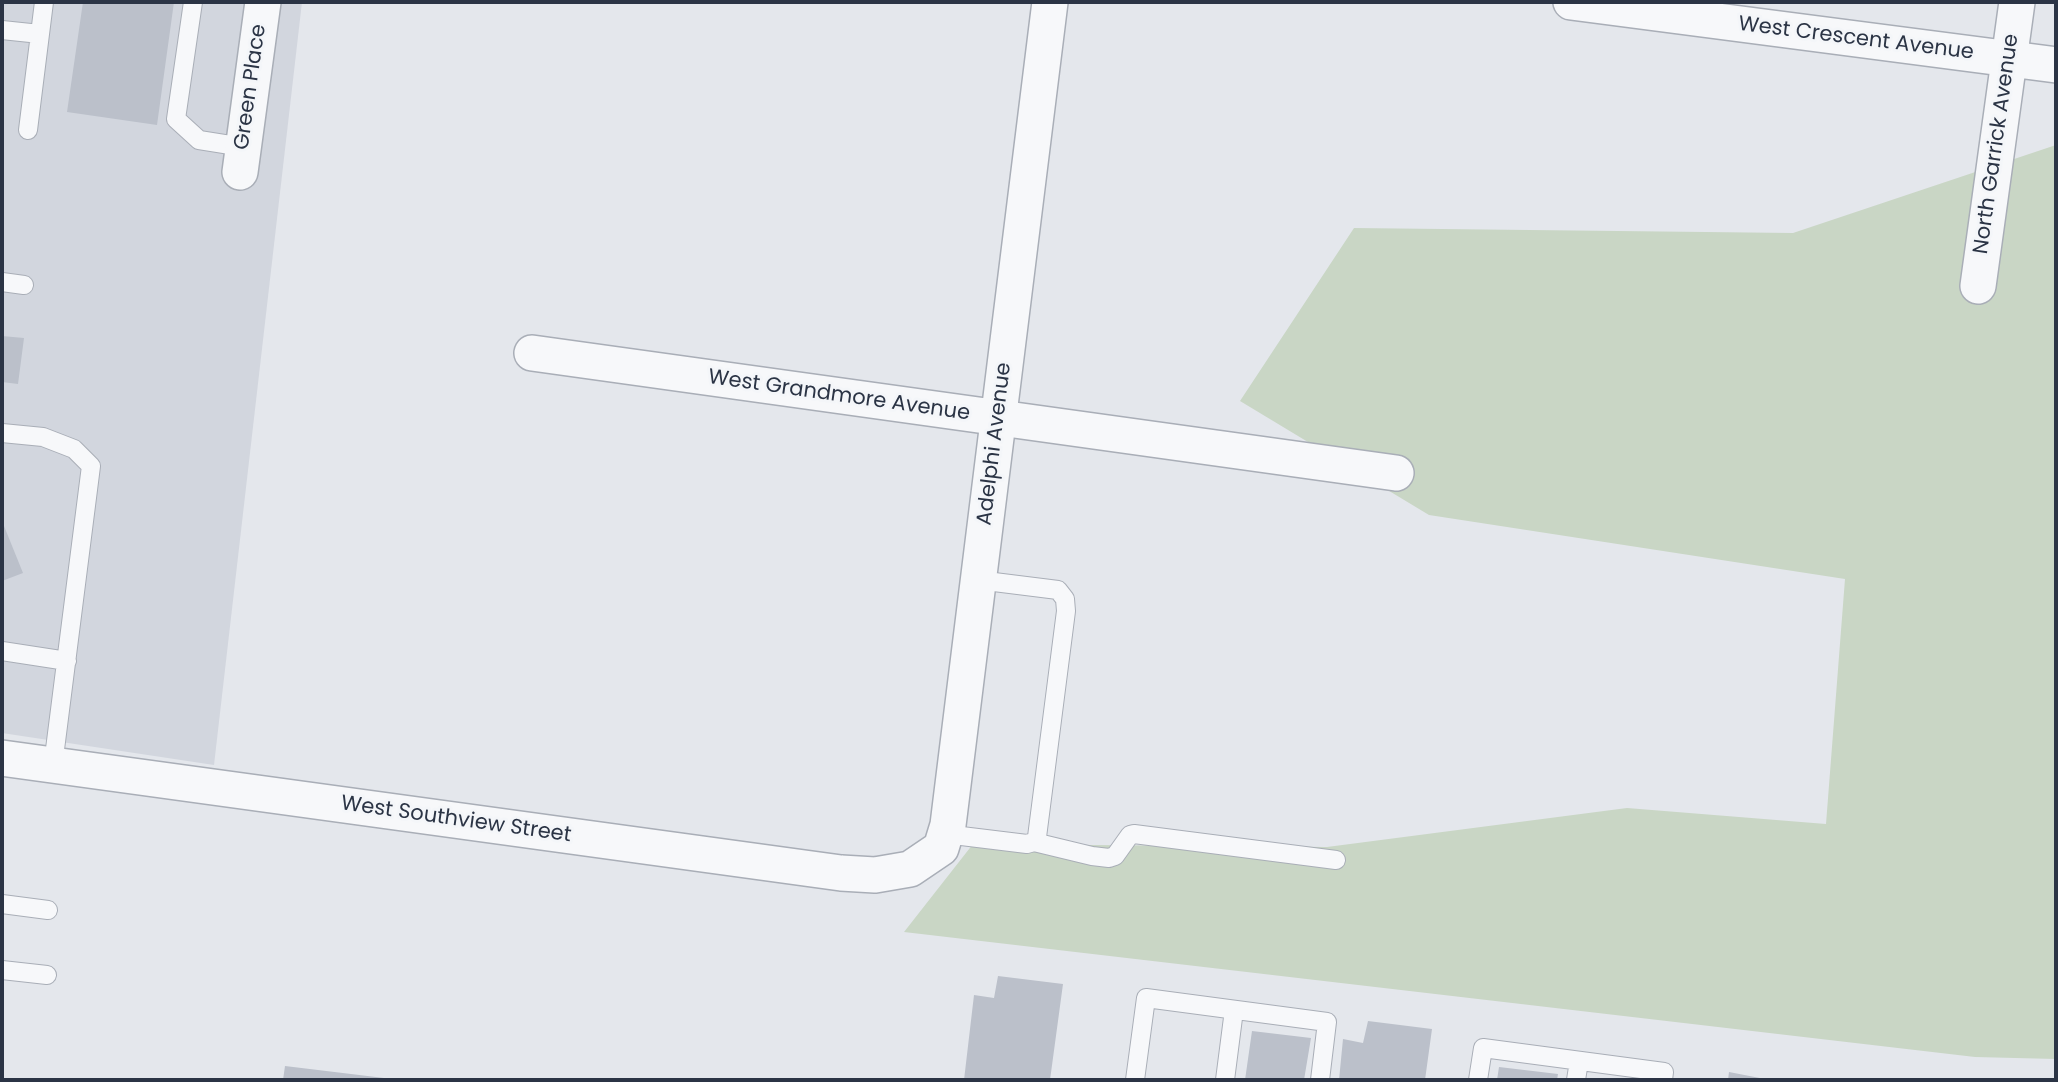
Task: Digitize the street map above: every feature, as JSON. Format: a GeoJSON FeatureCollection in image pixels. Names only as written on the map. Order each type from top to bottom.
{"type":"FeatureCollection","features":[{"type":"Feature","properties":{"kind":"street","name":"Green Place"},"geometry":{"type":"LineString","coordinates":[[241,159],[263,2]]}},
{"type":"Feature","properties":{"kind":"street","name":"Adelphi Avenue"},"geometry":{"type":"LineString","coordinates":[[910,869],[941,848],[950,813],[1050,2]]}},
{"type":"Feature","properties":{"kind":"street","name":"West Crescent Avenue"},"geometry":{"type":"LineString","coordinates":[[1572,2],[2056,65]]}},
{"type":"Feature","properties":{"kind":"street","name":"North Garrick Avenue"},"geometry":{"type":"LineString","coordinates":[[1978,286],[2017,2]]}},
{"type":"Feature","properties":{"kind":"street","name":"West Grandmore Avenue"},"geometry":{"type":"LineString","coordinates":[[532,353],[1396,473]]}},
{"type":"Feature","properties":{"kind":"street","name":"West Southview Street"},"geometry":{"type":"LineString","coordinates":[[2,758],[841,873],[875,875],[910,869]]}},
{"type":"Feature","properties":{"kind":"lane"},"geometry":{"type":"LineString","coordinates":[[28,130],[44,2]]}},
{"type":"Feature","properties":{"kind":"lane"},"geometry":{"type":"LineString","coordinates":[[193,2],[176,119],[199,140],[241,159]]}},
{"type":"Feature","properties":{"kind":"lane"},"geometry":{"type":"LineString","coordinates":[[2,30],[40,34]]}},
{"type":"Feature","properties":{"kind":"lane"},"geometry":{"type":"LineString","coordinates":[[2,282],[24,285]]}},
{"type":"Feature","properties":{"kind":"lane"},"geometry":{"type":"LineString","coordinates":[[2,433],[43,437],[74,449],[91,466],[53,765]]}},
{"type":"Feature","properties":{"kind":"lane"},"geometry":{"type":"LineString","coordinates":[[978,580],[1058,590],[1065,598],[1066,611],[1037,837],[1034,842]]}},
{"type":"Feature","properties":{"kind":"lane"},"geometry":{"type":"LineString","coordinates":[[2,651],[66,661]]}},
{"type":"Feature","properties":{"kind":"lane"},"geometry":{"type":"LineString","coordinates":[[945,834],[1027,844],[1034,842],[1109,858],[1115,856],[1130,835],[1134,834],[1336,860]]}},
{"type":"Feature","properties":{"kind":"lane"},"geometry":{"type":"LineString","coordinates":[[2,904],[48,910]]}},
{"type":"Feature","properties":{"kind":"lane"},"geometry":{"type":"LineString","coordinates":[[2,970],[47,975]]}},
{"type":"Feature","properties":{"kind":"lane"},"geometry":{"type":"LineString","coordinates":[[1135,1080],[1146,998],[1327,1021],[1320,1080]]}},
{"type":"Feature","properties":{"kind":"lane"},"geometry":{"type":"LineString","coordinates":[[1225,1080],[1234,1010]]}},
{"type":"Feature","properties":{"kind":"lane"},"geometry":{"type":"LineString","coordinates":[[1478,1080],[1483,1048],[1664,1072],[1663,1080]]}},
{"type":"Feature","properties":{"kind":"lane"},"geometry":{"type":"LineString","coordinates":[[1576,1080],[1579,1061]]}},
{"type":"Feature","properties":{"kind":"shaded area"},"geometry":{"type":"Polygon","coordinates":[[[2,2],[302,2],[214,765],[2,733],[2,2]]]}},
{"type":"Feature","properties":{"kind":"green space"},"geometry":{"type":"Polygon","coordinates":[[[2056,145],[2056,1059],[1975,1057],[904,932],[973,844],[1327,847],[1627,808],[1826,824],[1845,579],[1429,515],[1240,401],[1354,228],[1793,233],[2056,145]]]}},
{"type":"Feature","properties":{"kind":"building"},"geometry":{"type":"Polygon","coordinates":[[[83,2],[174,2],[157,125],[67,112],[83,2]]]}},
{"type":"Feature","properties":{"kind":"building"},"geometry":{"type":"Polygon","coordinates":[[[2,336],[24,338],[18,384],[2,382],[2,336]]]}},
{"type":"Feature","properties":{"kind":"building"},"geometry":{"type":"Polygon","coordinates":[[[2,521],[23,573],[2,581],[2,521]]]}},
{"type":"Feature","properties":{"kind":"building"},"geometry":{"type":"Polygon","coordinates":[[[998,976],[1063,984],[1050,1080],[964,1080],[974,995],[994,998],[998,976]]]}},
{"type":"Feature","properties":{"kind":"building"},"geometry":{"type":"Polygon","coordinates":[[[1368,1021],[1432,1029],[1425,1080],[1339,1080],[1343,1039],[1363,1043],[1368,1021]]]}},
{"type":"Feature","properties":{"kind":"building"},"geometry":{"type":"Polygon","coordinates":[[[1252,1031],[1311,1038],[1304,1080],[1245,1080],[1252,1031]]]}},
{"type":"Feature","properties":{"kind":"building"},"geometry":{"type":"Polygon","coordinates":[[[285,1066],[384,1078],[384,1080],[283,1080],[285,1066]]]}},
{"type":"Feature","properties":{"kind":"building"},"geometry":{"type":"Polygon","coordinates":[[[1499,1067],[1558,1074],[1557,1080],[1497,1080],[1499,1067]]]}},
{"type":"Feature","properties":{"kind":"building"},"geometry":{"type":"Polygon","coordinates":[[[1729,1072],[1765,1079],[1765,1080],[1728,1080],[1729,1072]]]}}]}
